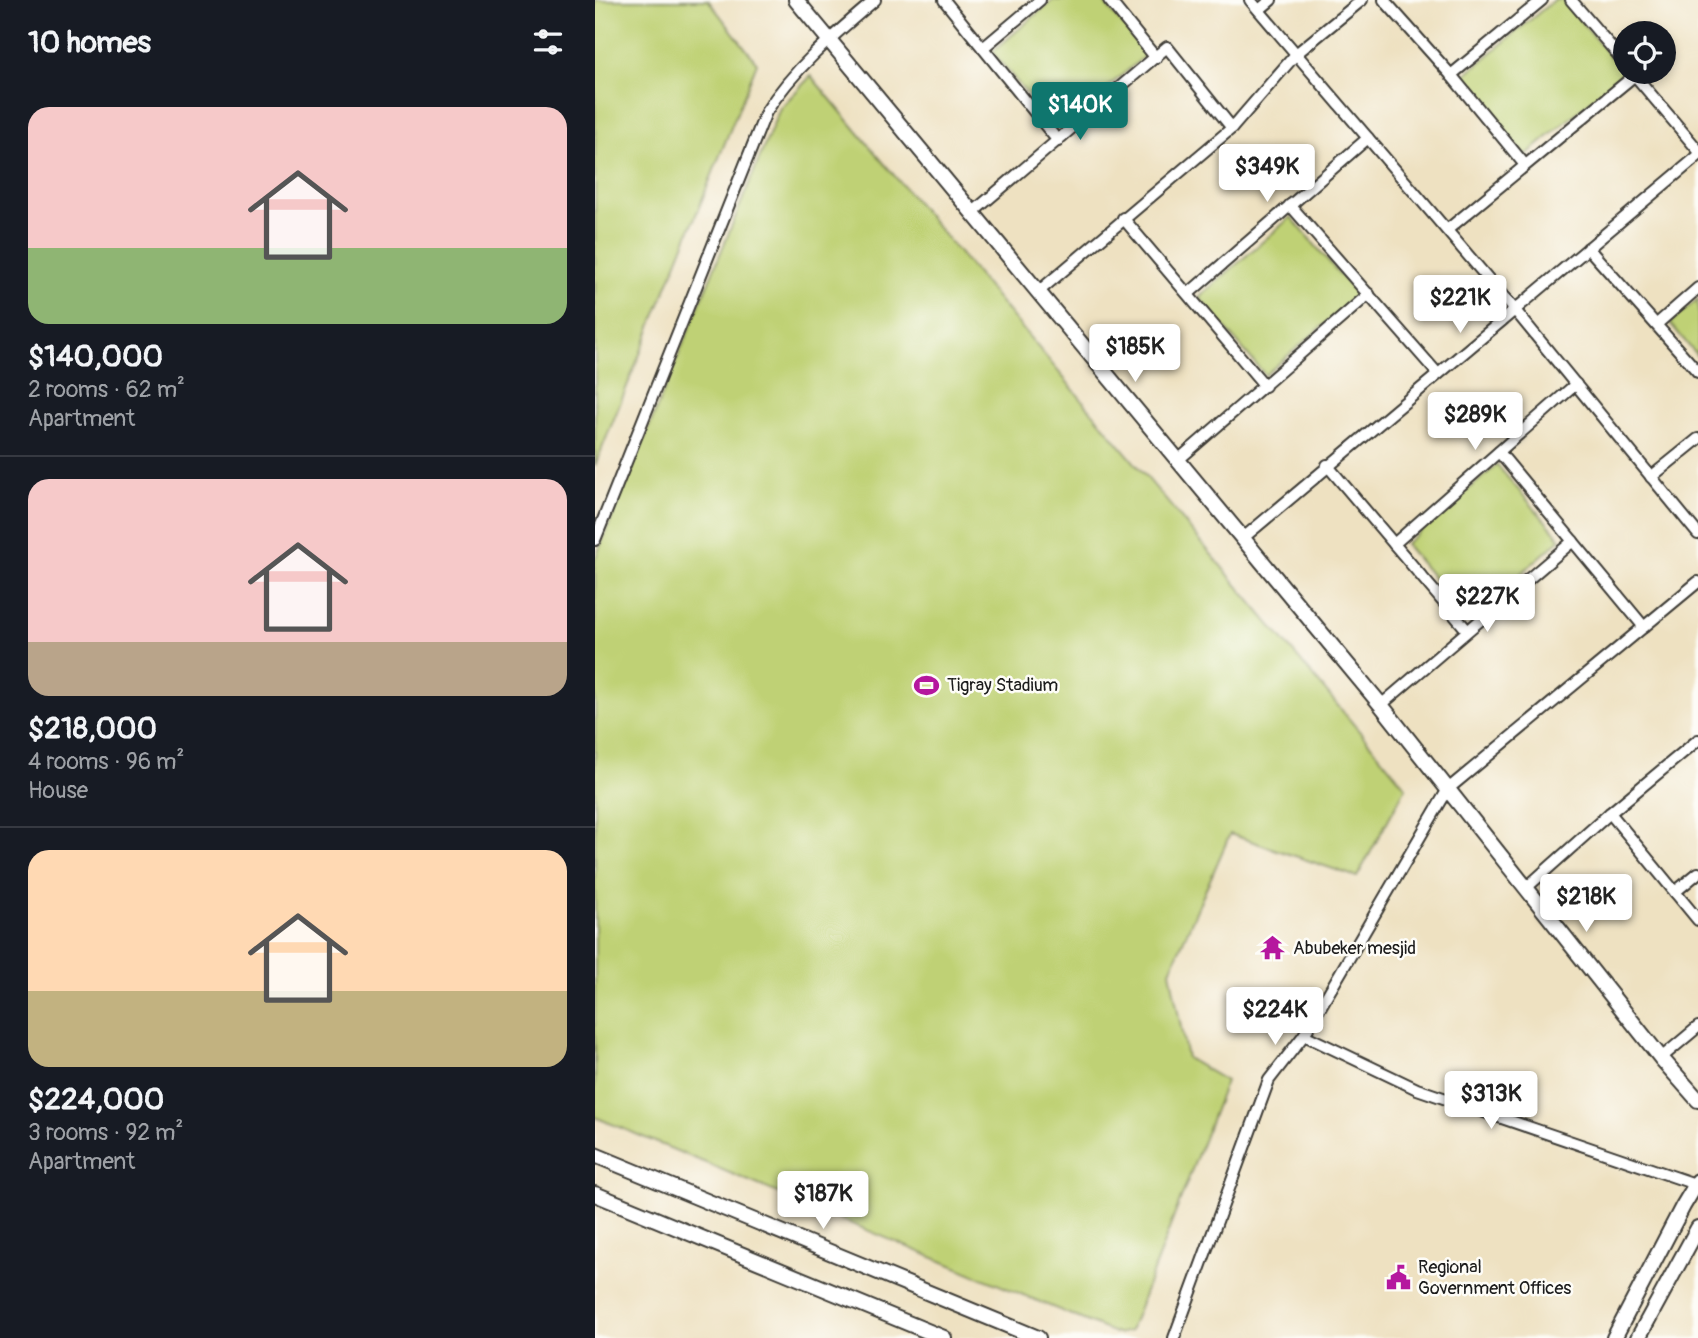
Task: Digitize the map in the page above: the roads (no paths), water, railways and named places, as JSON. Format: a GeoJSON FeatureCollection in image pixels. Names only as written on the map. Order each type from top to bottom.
{"type":"FeatureCollection","features":[{"type":"Feature","properties":{"kind":"street"},"geometry":{"type":"LineString","coordinates":[[796,0],[1381,705],[1661,1058],[1698,1100]]}},
{"type":"Feature","properties":{"kind":"street"},"geometry":{"type":"LineString","coordinates":[[595,540],[767,112],[779,92],[828,39],[875,0]]}},
{"type":"Feature","properties":{"kind":"street"},"geometry":{"type":"LineString","coordinates":[[944,0],[1058,141]]}},
{"type":"Feature","properties":{"kind":"street"},"geometry":{"type":"LineString","coordinates":[[983,48],[1040,0]]}},
{"type":"Feature","properties":{"kind":"street"},"geometry":{"type":"LineString","coordinates":[[1109,0],[1156,58]]}},
{"type":"Feature","properties":{"kind":"street"},"geometry":{"type":"LineString","coordinates":[[1250,0],[1514,309],[1698,534]]}},
{"type":"Feature","properties":{"kind":"street"},"geometry":{"type":"LineString","coordinates":[[1259,10],[1271,0]]}},
{"type":"Feature","properties":{"kind":"street"},"geometry":{"type":"LineString","coordinates":[[1038,292],[1232,128],[1296,54],[1362,0]]}},
{"type":"Feature","properties":{"kind":"street"},"geometry":{"type":"LineString","coordinates":[[1384,0],[1451,75],[1525,166]]}},
{"type":"Feature","properties":{"kind":"street"},"geometry":{"type":"LineString","coordinates":[[1451,75],[1542,0]]}},
{"type":"Feature","properties":{"kind":"street"},"geometry":{"type":"LineString","coordinates":[[1571,0],[1613,49]]}},
{"type":"Feature","properties":{"kind":"street"},"geometry":{"type":"LineString","coordinates":[[972,213],[1167,47],[1232,128]]}},
{"type":"Feature","properties":{"kind":"street"},"geometry":{"type":"LineString","coordinates":[[1447,230],[1620,84]]}},
{"type":"Feature","properties":{"kind":"street"},"geometry":{"type":"LineString","coordinates":[[1642,84],[1698,150]]}},
{"type":"Feature","properties":{"kind":"street"},"geometry":{"type":"LineString","coordinates":[[1188,294],[1368,138]]}},
{"type":"Feature","properties":{"kind":"street"},"geometry":{"type":"LineString","coordinates":[[1242,539],[1698,156]]}},
{"type":"Feature","properties":{"kind":"street"},"geometry":{"type":"LineString","coordinates":[[1290,205],[1439,374]]}},
{"type":"Feature","properties":{"kind":"street"},"geometry":{"type":"LineString","coordinates":[[1123,218],[1265,386]]}},
{"type":"Feature","properties":{"kind":"street"},"geometry":{"type":"LineString","coordinates":[[1588,248],[1698,372]]}},
{"type":"Feature","properties":{"kind":"street"},"geometry":{"type":"LineString","coordinates":[[1657,324],[1698,288]]}},
{"type":"Feature","properties":{"kind":"street"},"geometry":{"type":"LineString","coordinates":[[1177,461],[1369,294]]}},
{"type":"Feature","properties":{"kind":"street"},"geometry":{"type":"LineString","coordinates":[[1394,544],[1576,384]]}},
{"type":"Feature","properties":{"kind":"street"},"geometry":{"type":"LineString","coordinates":[[1651,477],[1698,439]]}},
{"type":"Feature","properties":{"kind":"street"},"geometry":{"type":"LineString","coordinates":[[1499,452],[1644,627]]}},
{"type":"Feature","properties":{"kind":"street"},"geometry":{"type":"LineString","coordinates":[[1327,465],[1467,630]]}},
{"type":"Feature","properties":{"kind":"street"},"geometry":{"type":"LineString","coordinates":[[1381,705],[1573,541]]}},
{"type":"Feature","properties":{"kind":"street"},"geometry":{"type":"LineString","coordinates":[[1174,1338],[1269,1080],[1304,1035],[1448,789],[1698,582]]}},
{"type":"Feature","properties":{"kind":"street"},"geometry":{"type":"LineString","coordinates":[[1526,888],[1698,740]]}},
{"type":"Feature","properties":{"kind":"street"},"geometry":{"type":"LineString","coordinates":[[1611,813],[1698,920]]}},
{"type":"Feature","properties":{"kind":"street"},"geometry":{"type":"LineString","coordinates":[[1675,892],[1698,873]]}},
{"type":"Feature","properties":{"kind":"street"},"geometry":{"type":"LineString","coordinates":[[1661,1058],[1698,1027]]}},
{"type":"Feature","properties":{"kind":"street"},"geometry":{"type":"LineString","coordinates":[[1304,1035],[1417,1089],[1697,1183],[1614,1338]]}},
{"type":"Feature","properties":{"kind":"street"},"geometry":{"type":"LineString","coordinates":[[595,1156],[1038,1338]]}},
{"type":"Feature","properties":{"kind":"street"},"geometry":{"type":"LineString","coordinates":[[595,1194],[944,1338]]}},
{"type":"Feature","properties":{"kind":"street"},"geometry":{"type":"LineString","coordinates":[[1638,1338],[1698,1228]]}},
{"type":"Feature","properties":{"kind":"place","name":"Tigray Stadium"},"geometry":{"type":"Point","coordinates":[927,685]}},
{"type":"Feature","properties":{"kind":"place","name":"Abubeker mesjid"},"geometry":{"type":"Point","coordinates":[1273,948]}},
{"type":"Feature","properties":{"kind":"place","name":"Regional Government Offices"},"geometry":{"type":"Point","coordinates":[1398,1277]}}]}
